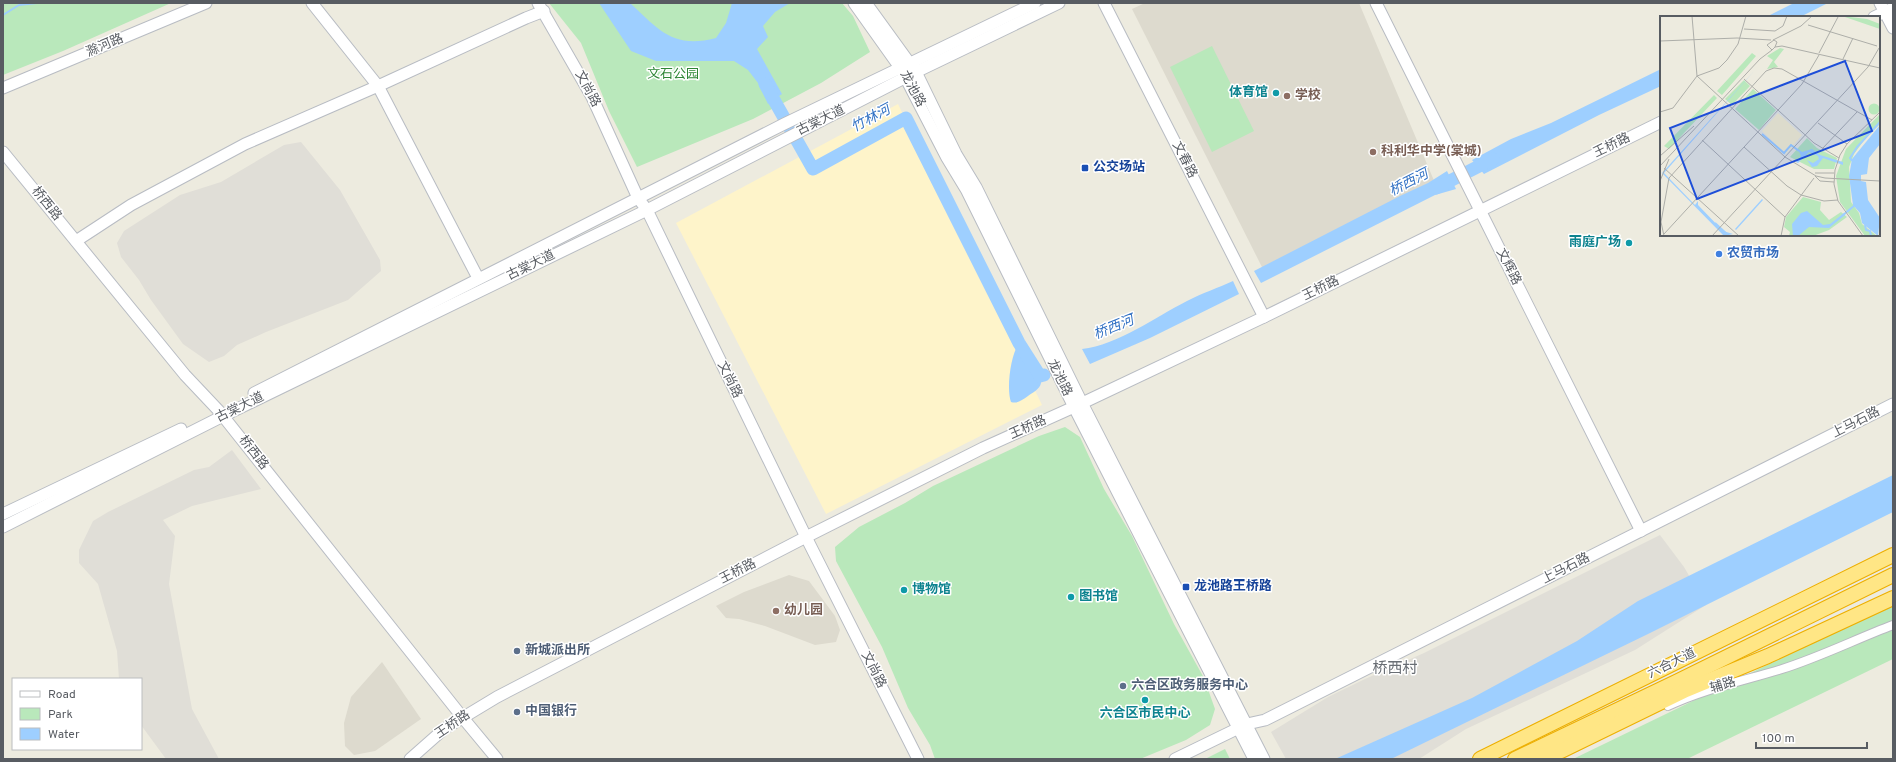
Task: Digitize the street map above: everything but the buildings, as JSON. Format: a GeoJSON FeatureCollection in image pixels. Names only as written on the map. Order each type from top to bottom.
{"type":"FeatureCollection","features":[{"type":"Feature","properties":{"kind":"highway"},"geometry":{"type":"LineString","coordinates":[[1864,569],[1893,552]]}},
{"type":"Feature","properties":{"kind":"highway"},"geometry":{"type":"LineString","coordinates":[[1864,569],[1893,555]]}},
{"type":"Feature","properties":{"kind":"highway","name":"六合大道"},"geometry":{"type":"LineString","coordinates":[[1480,759],[1864,569]]}},
{"type":"Feature","properties":{"kind":"highway","name":"六合大道"},"geometry":{"type":"LineString","coordinates":[[1515,759],[1683,679],[1893,574]]}},
{"type":"Feature","properties":{"kind":"highway"},"geometry":{"type":"LineString","coordinates":[[1533,759],[1561,751],[1673,697],[1768,656],[1893,598]]}},
{"type":"Feature","properties":{"kind":"street","name":"滁河路"},"geometry":{"type":"LineString","coordinates":[[3,88],[206,3]]}},
{"type":"Feature","properties":{"kind":"street"},"geometry":{"type":"LineString","coordinates":[[312,3],[378,86],[478,278]]}},
{"type":"Feature","properties":{"kind":"street","name":"龙池路"},"geometry":{"type":"LineString","coordinates":[[854,3],[910,68]]}},
{"type":"Feature","properties":{"kind":"street","name":"龙池路"},"geometry":{"type":"LineString","coordinates":[[866,3],[910,68],[956,154],[976,187],[1078,405]]}},
{"type":"Feature","properties":{"kind":"street","name":"古棠大道"},"geometry":{"type":"LineString","coordinates":[[910,68],[1035,3]]}},
{"type":"Feature","properties":{"kind":"street","name":"古棠大道"},"geometry":{"type":"LineString","coordinates":[[3,527],[478,278],[784,124],[1059,3]]}},
{"type":"Feature","properties":{"kind":"street","name":"文春路"},"geometry":{"type":"LineString","coordinates":[[1104,3],[1264,317]]}},
{"type":"Feature","properties":{"kind":"street","name":"文辉路"},"geometry":{"type":"LineString","coordinates":[[1376,3],[1641,531]]}},
{"type":"Feature","properties":{"kind":"street"},"geometry":{"type":"LineString","coordinates":[[76,241],[131,205],[245,144],[378,86],[526,18],[541,7]]}},
{"type":"Feature","properties":{"kind":"street","name":"文尚路"},"geometry":{"type":"LineString","coordinates":[[541,7],[592,97],[638,198],[647,210],[806,537],[918,759]]}},
{"type":"Feature","properties":{"kind":"street"},"geometry":{"type":"LineString","coordinates":[[1875,16],[1886,8],[1893,28]]}},
{"type":"Feature","properties":{"kind":"street","name":"龙池路"},"geometry":{"type":"LineString","coordinates":[[910,68],[906,79],[947,158],[967,191],[1242,726],[1264,759]]}},
{"type":"Feature","properties":{"kind":"street","name":"古棠大道"},"geometry":{"type":"LineString","coordinates":[[3,514],[221,413],[647,210],[906,79]]}},
{"type":"Feature","properties":{"kind":"street","name":"王桥路"},"geometry":{"type":"LineString","coordinates":[[410,759],[444,729],[497,697],[806,537],[983,448],[1264,317],[1660,122]]}},
{"type":"Feature","properties":{"kind":"street","name":"桥西路"},"geometry":{"type":"LineString","coordinates":[[3,152],[185,375],[221,413],[463,718],[498,759]]}},
{"type":"Feature","properties":{"kind":"street","name":"上马石路"},"geometry":{"type":"LineString","coordinates":[[1242,726],[1265,720],[1893,404]]}},
{"type":"Feature","properties":{"kind":"street","name":"辅路"},"geometry":{"type":"LineString","coordinates":[[1557,759],[1697,694],[1816,657],[1893,625]]}},
{"type":"Feature","properties":{"kind":"street"},"geometry":{"type":"LineString","coordinates":[[1673,697],[1697,694]]}},
{"type":"Feature","properties":{"kind":"street"},"geometry":{"type":"LineString","coordinates":[[1175,759],[1242,726]]}},
{"type":"Feature","properties":{"kind":"street","name":"龙池路"},"geometry":{"type":"LineString","coordinates":[[1242,726],[1254,759]]}},
{"type":"Feature","properties":{"kind":"shaded area","name":"学校"},"geometry":{"type":"Polygon","coordinates":[[[1145,3],[1359,3],[1435,183],[1267,277],[1132,9],[1145,3]]]}},
{"type":"Feature","properties":{"kind":"shaded area"},"geometry":{"type":"Polygon","coordinates":[[[301,142],[340,190],[380,260],[381,271],[348,300],[266,332],[237,345],[224,356],[209,362],[183,344],[151,300],[139,280],[121,257],[117,243],[124,231],[180,195],[221,182],[284,145],[301,142]]]}},
{"type":"Feature","properties":{"kind":"shaded area"},"geometry":{"type":"Polygon","coordinates":[[[232,450],[261,489],[192,506],[163,520],[175,536],[169,584],[192,709],[219,759],[166,759],[142,726],[142,678],[119,678],[117,651],[98,584],[79,563],[79,550],[93,521],[108,512],[194,470],[209,467],[232,450]]]}},
{"type":"Feature","properties":{"kind":"shaded area"},"geometry":{"type":"Polygon","coordinates":[[[1660,535],[1684,567],[1706,605],[1635,650],[1466,729],[1419,759],[1286,759],[1271,732],[1328,697],[1424,653],[1660,535]]]}},
{"type":"Feature","properties":{"kind":"shaded area","name":"幼儿园"},"geometry":{"type":"Polygon","coordinates":[[[789,575],[809,581],[835,616],[840,630],[836,642],[815,645],[765,626],[739,619],[726,618],[716,606],[744,592],[789,575]]]}},
{"type":"Feature","properties":{"kind":"shaded area"},"geometry":{"type":"Polygon","coordinates":[[[382,662],[421,719],[375,751],[354,755],[345,746],[344,723],[351,697],[382,662]]]}},
{"type":"Feature","properties":{"kind":"green space"},"geometry":{"type":"Polygon","coordinates":[[[3,3],[171,3],[63,51],[3,75],[3,3]]]}},
{"type":"Feature","properties":{"kind":"green space","name":"文石公园"},"geometry":{"type":"Polygon","coordinates":[[[549,3],[842,3],[853,16],[870,52],[821,83],[753,119],[637,167],[609,111],[581,43],[549,3]]]}},
{"type":"Feature","properties":{"kind":"green space"},"geometry":{"type":"Polygon","coordinates":[[[1212,46],[1254,131],[1212,152],[1170,67],[1212,46]]]}},
{"type":"Feature","properties":{"kind":"green space"},"geometry":{"type":"Polygon","coordinates":[[[1065,427],[1080,437],[1104,489],[1132,536],[1174,624],[1204,678],[1215,709],[1210,725],[1186,740],[1140,759],[935,759],[930,745],[908,708],[882,647],[836,561],[835,547],[859,527],[905,503],[933,486],[1039,436],[1065,427]]]}},
{"type":"Feature","properties":{"kind":"green space"},"geometry":{"type":"Polygon","coordinates":[[[1893,604],[1893,659],[1687,759],[1573,759],[1893,604]]]}},
{"type":"Feature","properties":{"kind":"green space"},"geometry":{"type":"Polygon","coordinates":[[[1225,749],[1230,759],[1205,759],[1225,749]]]}},
{"type":"Feature","properties":{"kind":"sand"},"geometry":{"type":"Polygon","coordinates":[[[898,104],[1042,405],[826,514],[676,223],[898,104]]]}},
{"type":"Feature","properties":{"kind":"water"},"geometry":{"type":"Polygon","coordinates":[[[599,3],[630,3],[659,29],[668,35],[688,41],[701,41],[716,38],[726,23],[732,3],[790,3],[775,12],[763,26],[768,37],[757,49],[782,94],[768,104],[758,83],[748,70],[734,61],[656,61],[631,51],[599,3]]]}},
{"type":"Feature","properties":{"kind":"water"},"geometry":{"type":"Polygon","coordinates":[[[1794,3],[1828,3],[1802,16],[1768,16],[1794,3]]]}},
{"type":"Feature","properties":{"kind":"water"},"geometry":{"type":"Polygon","coordinates":[[[1660,69],[1660,86],[1599,115],[1484,174],[1472,160],[1511,139],[1551,123],[1660,69]]]}},
{"type":"Feature","properties":{"kind":"water"},"geometry":{"type":"Polygon","coordinates":[[[1447,171],[1456,189],[1435,195],[1261,283],[1254,271],[1428,183],[1447,171]]]}},
{"type":"Feature","properties":{"kind":"water"},"geometry":{"type":"Polygon","coordinates":[[[1233,281],[1239,294],[1150,338],[1090,364],[1082,349],[1109,342],[1123,336],[1193,298],[1233,281]]]}},
{"type":"Feature","properties":{"kind":"water"},"geometry":{"type":"Polygon","coordinates":[[[1019,343],[1030,356],[1040,372],[1041,383],[1034,392],[1020,401],[1011,402],[1009,388],[1010,371],[1016,348],[1019,343]]]}},
{"type":"Feature","properties":{"kind":"water"},"geometry":{"type":"Polygon","coordinates":[[[1893,475],[1893,512],[1648,634],[1391,759],[1335,759],[1472,698],[1577,641],[1638,601],[1893,475]]]}},
{"type":"Feature","properties":{"kind":"waterway"},"geometry":{"type":"LineString","coordinates":[[3,15],[19,5],[37,3]]}},
{"type":"Feature","properties":{"kind":"waterway","name":"竹林河"},"geometry":{"type":"LineString","coordinates":[[765,84],[813,169],[906,118],[1019,343],[1040,376],[1044,375]]}},
{"type":"Feature","properties":{"kind":"waterway","name":"桥西河"},"geometry":{"type":"LineString","coordinates":[[1436,188],[1493,159]]}},
{"type":"Feature","properties":{"kind":"place","name":"体育馆"},"geometry":{"type":"Point","coordinates":[1276,93]}},
{"type":"Feature","properties":{"kind":"place","name":"学校"},"geometry":{"type":"Point","coordinates":[1287,96]}},
{"type":"Feature","properties":{"kind":"place","name":"科利华中学(棠城)"},"geometry":{"type":"Point","coordinates":[1373,152]}},
{"type":"Feature","properties":{"kind":"place","name":"公交场站"},"geometry":{"type":"Point","coordinates":[1085,168]}},
{"type":"Feature","properties":{"kind":"place","name":"雨庭广场"},"geometry":{"type":"Point","coordinates":[1629,243]}},
{"type":"Feature","properties":{"kind":"place","name":"农贸市场"},"geometry":{"type":"Point","coordinates":[1719,254]}},
{"type":"Feature","properties":{"kind":"place","name":"龙池路王桥路"},"geometry":{"type":"Point","coordinates":[1186,587]}},
{"type":"Feature","properties":{"kind":"place","name":"博物馆"},"geometry":{"type":"Point","coordinates":[904,590]}},
{"type":"Feature","properties":{"kind":"place","name":"图书馆"},"geometry":{"type":"Point","coordinates":[1071,597]}},
{"type":"Feature","properties":{"kind":"place","name":"幼儿园"},"geometry":{"type":"Point","coordinates":[776,611]}},
{"type":"Feature","properties":{"kind":"place","name":"新城派出所"},"geometry":{"type":"Point","coordinates":[517,651]}},
{"type":"Feature","properties":{"kind":"place","name":"六合区政务服务中心"},"geometry":{"type":"Point","coordinates":[1123,686]}},
{"type":"Feature","properties":{"kind":"place","name":"六合区市民中心"},"geometry":{"type":"Point","coordinates":[1145,700]}},
{"type":"Feature","properties":{"kind":"place","name":"中国银行"},"geometry":{"type":"Point","coordinates":[517,712]}},
{"type":"Feature","properties":{"kind":"district","name":"桥西村"},"geometry":{"type":"Point","coordinates":[1395,669]}}]}
